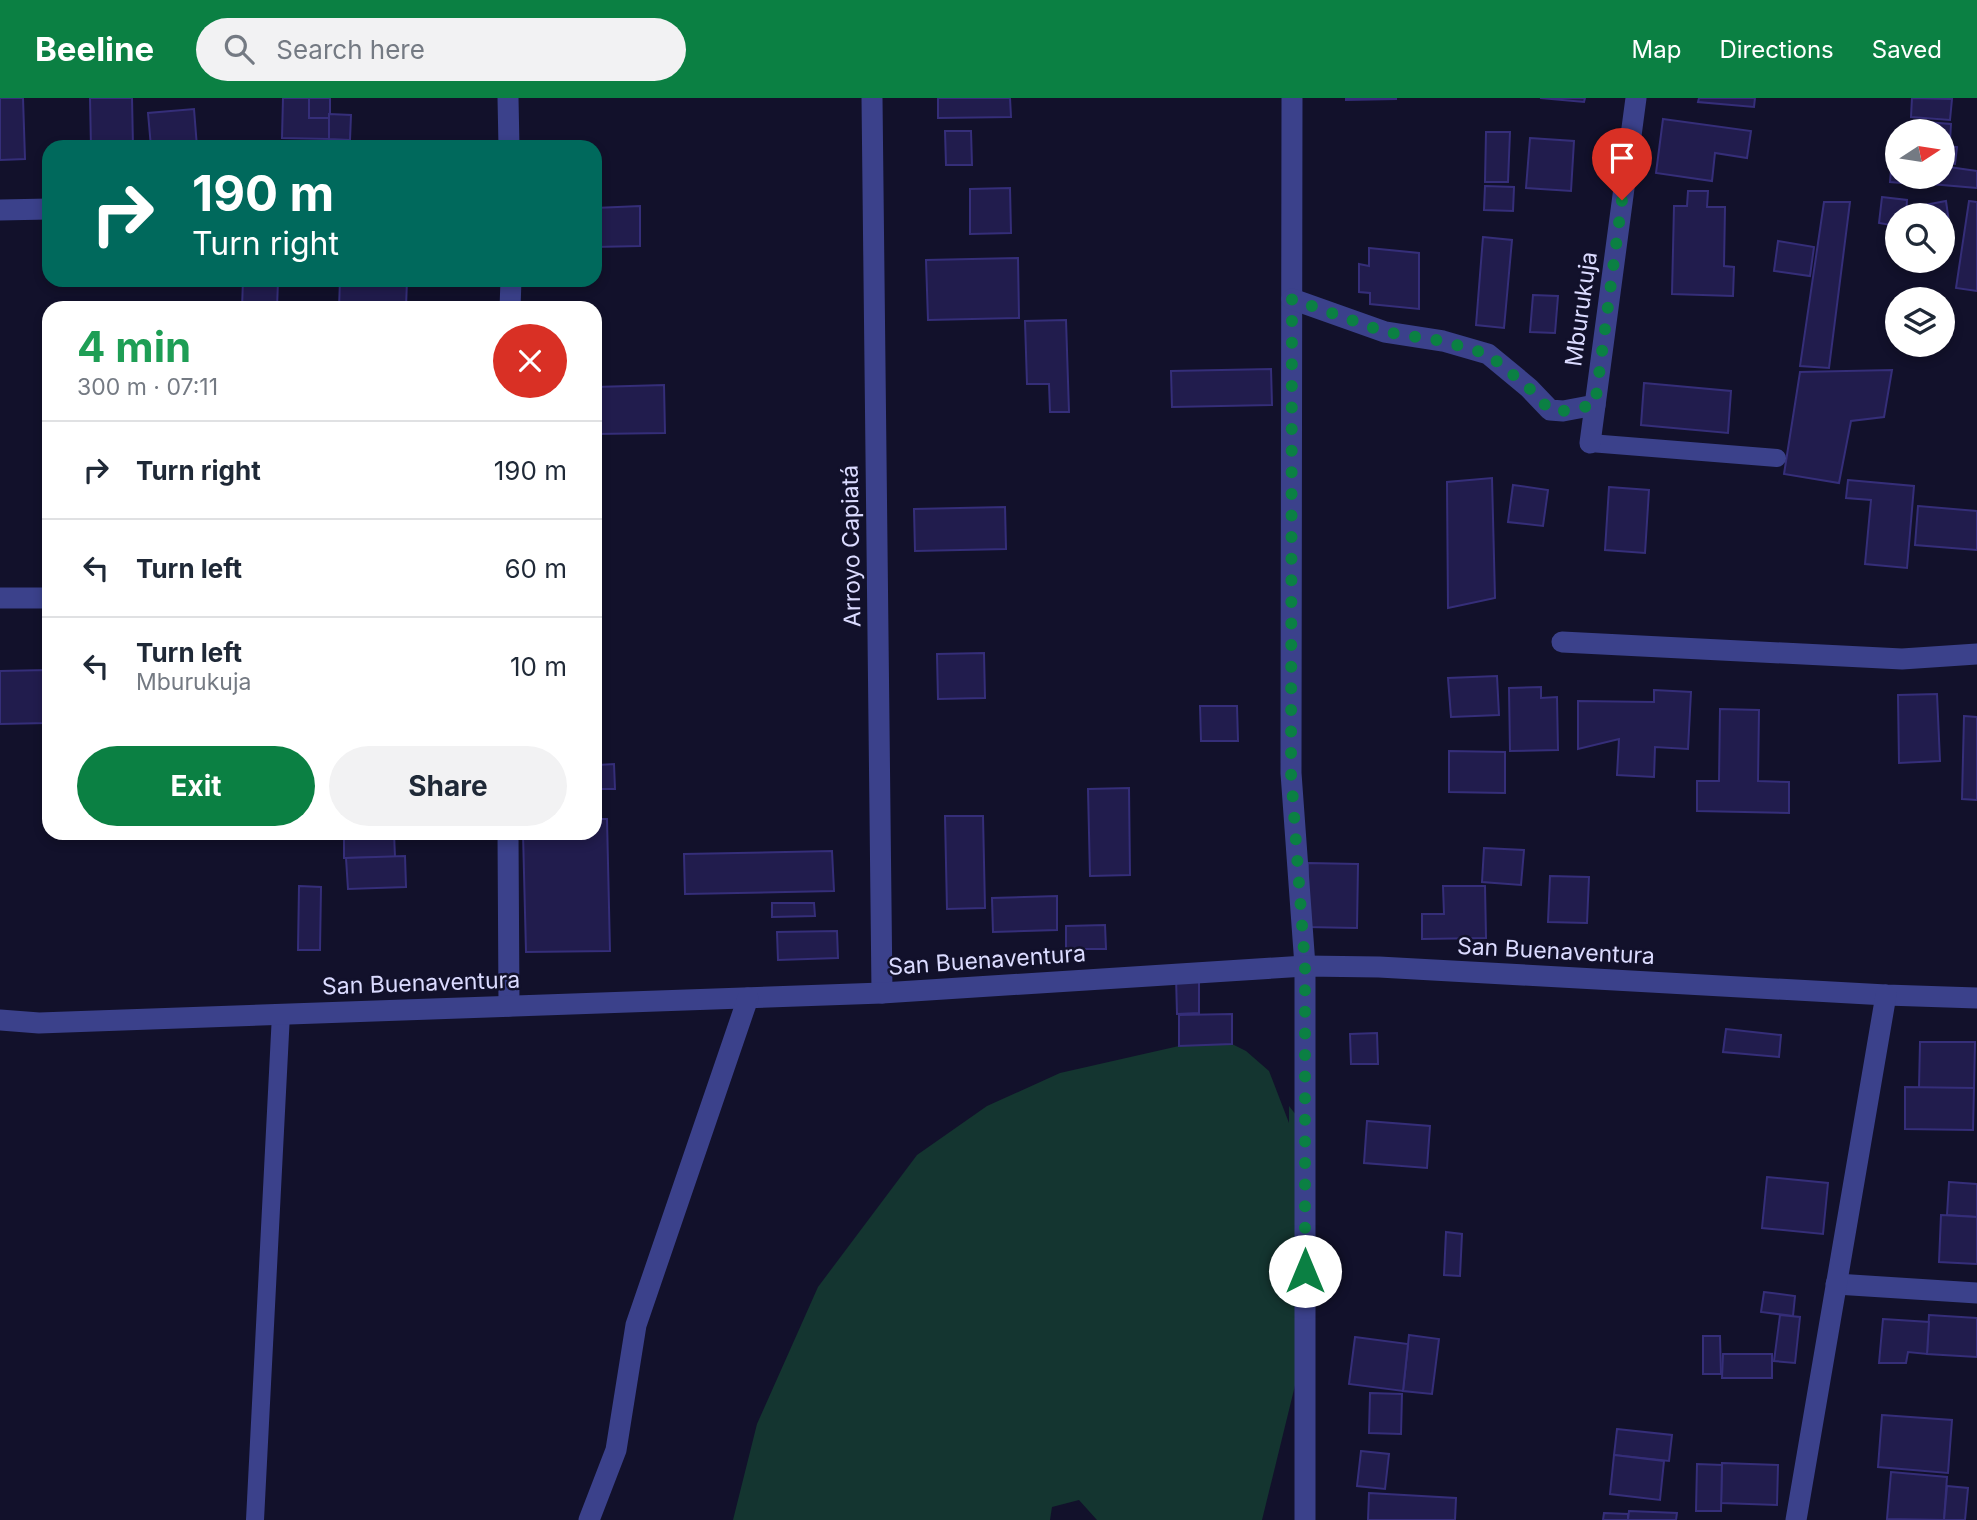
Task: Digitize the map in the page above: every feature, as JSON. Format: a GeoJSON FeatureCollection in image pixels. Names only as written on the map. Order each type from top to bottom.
{"type":"FeatureCollection","features":[{"type":"Feature","properties":{"kind":"street"},"geometry":{"type":"LineString","coordinates":[[508,98],[509,140]]}},
{"type":"Feature","properties":{"kind":"street","name":"Arroyo Capiatá"},"geometry":{"type":"LineString","coordinates":[[872,98],[882,993]]}},
{"type":"Feature","properties":{"kind":"street"},"geometry":{"type":"LineString","coordinates":[[1292,98],[1291,773],[1305,966],[1305,1520]]}},
{"type":"Feature","properties":{"kind":"street","name":"Mburukuja"},"geometry":{"type":"LineString","coordinates":[[1590,443],[1636,98]]}},
{"type":"Feature","properties":{"kind":"street"},"geometry":{"type":"LineString","coordinates":[[0,210],[42,209]]}},
{"type":"Feature","properties":{"kind":"street"},"geometry":{"type":"LineString","coordinates":[[1292,299],[1385,332],[1443,341],[1488,354],[1529,388],[1550,410],[1563,411],[1595,405]]}},
{"type":"Feature","properties":{"kind":"street"},"geometry":{"type":"LineString","coordinates":[[0,598],[42,598]]}},
{"type":"Feature","properties":{"kind":"street"},"geometry":{"type":"LineString","coordinates":[[1563,642],[1902,659],[1977,654]]}},
{"type":"Feature","properties":{"kind":"street"},"geometry":{"type":"LineString","coordinates":[[508,840],[509,1006]]}},
{"type":"Feature","properties":{"kind":"street","name":"San Buenaventura"},"geometry":{"type":"LineString","coordinates":[[0,1020],[39,1023],[882,993],[1305,966],[1977,999]]}},
{"type":"Feature","properties":{"kind":"street"},"geometry":{"type":"LineString","coordinates":[[1796,1520],[1886,995]]}},
{"type":"Feature","properties":{"kind":"street"},"geometry":{"type":"LineString","coordinates":[[589,1520],[616,1450],[636,1325],[748,998]]}},
{"type":"Feature","properties":{"kind":"street"},"geometry":{"type":"LineString","coordinates":[[1836,1284],[1977,1293]]}},
{"type":"Feature","properties":{"kind":"lane"},"geometry":{"type":"LineString","coordinates":[[1590,443],[1777,458]]}},
{"type":"Feature","properties":{"kind":"lane"},"geometry":{"type":"LineString","coordinates":[[256,1520],[281,1014]]}},
{"type":"Feature","properties":{"kind":"green space"},"geometry":{"type":"Polygon","coordinates":[[[1232,1044],[1246,1051],[1269,1071],[1289,1123],[1289,1106],[1308,1130],[1302,1357],[1262,1520],[1097,1520],[1079,1500],[1052,1507],[1050,1520],[733,1520],[757,1424],[818,1287],[917,1155],[987,1106],[1060,1073],[1179,1046],[1232,1044]]]}},
{"type":"Feature","properties":{"kind":"building"},"geometry":{"type":"Polygon","coordinates":[[[0,98],[23,98],[25,159],[0,160],[0,98]]]}},
{"type":"Feature","properties":{"kind":"building"},"geometry":{"type":"Polygon","coordinates":[[[90,98],[132,98],[133,140],[91,140],[90,98]]]}},
{"type":"Feature","properties":{"kind":"building"},"geometry":{"type":"Polygon","coordinates":[[[283,98],[309,98],[309,118],[329,118],[329,139],[282,138],[283,98]]]}},
{"type":"Feature","properties":{"kind":"building"},"geometry":{"type":"Polygon","coordinates":[[[309,98],[330,98],[330,118],[309,118],[309,98]]]}},
{"type":"Feature","properties":{"kind":"building"},"geometry":{"type":"Polygon","coordinates":[[[938,98],[1010,98],[1011,117],[938,118],[938,98]]]}},
{"type":"Feature","properties":{"kind":"building"},"geometry":{"type":"Polygon","coordinates":[[[1396,98],[1396,99],[1346,100],[1396,98]]]}},
{"type":"Feature","properties":{"kind":"building"},"geometry":{"type":"Polygon","coordinates":[[[1540,98],[1585,98],[1584,102],[1540,98]]]}},
{"type":"Feature","properties":{"kind":"building"},"geometry":{"type":"Polygon","coordinates":[[[1699,98],[1755,98],[1754,107],[1698,102],[1699,98]]]}},
{"type":"Feature","properties":{"kind":"building"},"geometry":{"type":"Polygon","coordinates":[[[1912,98],[1952,99],[1950,119],[1911,117],[1912,98]]]}},
{"type":"Feature","properties":{"kind":"building"},"geometry":{"type":"Polygon","coordinates":[[[194,109],[196,140],[150,140],[148,113],[194,109]]]}},
{"type":"Feature","properties":{"kind":"building"},"geometry":{"type":"Polygon","coordinates":[[[329,114],[351,115],[350,140],[329,139],[329,114]]]}},
{"type":"Feature","properties":{"kind":"building"},"geometry":{"type":"Polygon","coordinates":[[[1663,119],[1751,131],[1747,158],[1715,153],[1712,181],[1656,173],[1663,119]]]}},
{"type":"Feature","properties":{"kind":"building"},"geometry":{"type":"Polygon","coordinates":[[[945,131],[971,131],[972,165],[946,165],[945,131]]]}},
{"type":"Feature","properties":{"kind":"building"},"geometry":{"type":"Polygon","coordinates":[[[1486,132],[1510,132],[1508,182],[1485,182],[1486,132]]]}},
{"type":"Feature","properties":{"kind":"building"},"geometry":{"type":"Polygon","coordinates":[[[1530,138],[1574,141],[1571,191],[1526,188],[1530,138]]]}},
{"type":"Feature","properties":{"kind":"building"},"geometry":{"type":"Polygon","coordinates":[[[1955,168],[1977,171],[1977,188],[1955,186],[1955,168]]]}},
{"type":"Feature","properties":{"kind":"building"},"geometry":{"type":"Polygon","coordinates":[[[1485,186],[1514,187],[1513,211],[1484,210],[1485,186]]]}},
{"type":"Feature","properties":{"kind":"building"},"geometry":{"type":"Polygon","coordinates":[[[1010,188],[1011,233],[970,234],[970,189],[1010,188]]]}},
{"type":"Feature","properties":{"kind":"building"},"geometry":{"type":"Polygon","coordinates":[[[1688,191],[1708,191],[1707,207],[1725,207],[1724,266],[1734,267],[1733,296],[1672,294],[1674,206],[1687,206],[1688,191]]]}},
{"type":"Feature","properties":{"kind":"building"},"geometry":{"type":"Polygon","coordinates":[[[1882,197],[1907,200],[1907,203],[1885,203],[1885,224],[1879,223],[1882,197]]]}},
{"type":"Feature","properties":{"kind":"building"},"geometry":{"type":"Polygon","coordinates":[[[1969,201],[1977,202],[1977,291],[1956,288],[1969,201]]]}},
{"type":"Feature","properties":{"kind":"building"},"geometry":{"type":"Polygon","coordinates":[[[1824,202],[1850,202],[1829,368],[1800,366],[1824,202]]]}},
{"type":"Feature","properties":{"kind":"building"},"geometry":{"type":"Polygon","coordinates":[[[640,206],[640,246],[602,247],[602,208],[640,206]]]}},
{"type":"Feature","properties":{"kind":"building"},"geometry":{"type":"Polygon","coordinates":[[[1483,237],[1512,240],[1504,328],[1476,325],[1483,237]]]}},
{"type":"Feature","properties":{"kind":"building"},"geometry":{"type":"Polygon","coordinates":[[[1778,241],[1814,247],[1810,276],[1774,271],[1778,241]]]}},
{"type":"Feature","properties":{"kind":"building"},"geometry":{"type":"Polygon","coordinates":[[[1369,248],[1419,253],[1419,309],[1370,304],[1370,293],[1359,292],[1359,264],[1369,266],[1369,248]]]}},
{"type":"Feature","properties":{"kind":"building"},"geometry":{"type":"Polygon","coordinates":[[[1018,258],[1019,318],[928,320],[926,260],[1018,258]]]}},
{"type":"Feature","properties":{"kind":"building"},"geometry":{"type":"Polygon","coordinates":[[[243,287],[278,287],[277,301],[242,301],[243,287]]]}},
{"type":"Feature","properties":{"kind":"building"},"geometry":{"type":"Polygon","coordinates":[[[340,287],[407,287],[406,301],[339,301],[340,287]]]}},
{"type":"Feature","properties":{"kind":"building"},"geometry":{"type":"Polygon","coordinates":[[[1533,295],[1558,296],[1555,333],[1530,332],[1533,295]]]}},
{"type":"Feature","properties":{"kind":"building"},"geometry":{"type":"Polygon","coordinates":[[[1066,320],[1069,412],[1050,412],[1049,384],[1027,384],[1025,321],[1066,320]]]}},
{"type":"Feature","properties":{"kind":"building"},"geometry":{"type":"Polygon","coordinates":[[[1271,369],[1272,405],[1172,407],[1171,371],[1271,369]]]}},
{"type":"Feature","properties":{"kind":"building"},"geometry":{"type":"Polygon","coordinates":[[[1892,370],[1884,417],[1851,421],[1839,483],[1784,474],[1800,372],[1892,370]]]}},
{"type":"Feature","properties":{"kind":"building"},"geometry":{"type":"Polygon","coordinates":[[[1644,383],[1731,391],[1728,433],[1641,425],[1644,383]]]}},
{"type":"Feature","properties":{"kind":"building"},"geometry":{"type":"Polygon","coordinates":[[[664,385],[665,433],[602,434],[602,387],[664,385]]]}},
{"type":"Feature","properties":{"kind":"building"},"geometry":{"type":"Polygon","coordinates":[[[1492,478],[1495,598],[1448,608],[1447,482],[1492,478]]]}},
{"type":"Feature","properties":{"kind":"building"},"geometry":{"type":"Polygon","coordinates":[[[1848,480],[1914,486],[1907,568],[1865,564],[1871,500],[1846,498],[1848,480]]]}},
{"type":"Feature","properties":{"kind":"building"},"geometry":{"type":"Polygon","coordinates":[[[1513,485],[1548,490],[1543,526],[1508,522],[1513,485]]]}},
{"type":"Feature","properties":{"kind":"building"},"geometry":{"type":"Polygon","coordinates":[[[1609,487],[1649,490],[1645,553],[1605,550],[1609,487]]]}},
{"type":"Feature","properties":{"kind":"building"},"geometry":{"type":"Polygon","coordinates":[[[1918,506],[1977,511],[1977,550],[1915,545],[1918,506]]]}},
{"type":"Feature","properties":{"kind":"building"},"geometry":{"type":"Polygon","coordinates":[[[1005,507],[1006,549],[915,551],[914,509],[1005,507]]]}},
{"type":"Feature","properties":{"kind":"building"},"geometry":{"type":"Polygon","coordinates":[[[984,653],[985,698],[938,699],[937,654],[984,653]]]}},
{"type":"Feature","properties":{"kind":"building"},"geometry":{"type":"Polygon","coordinates":[[[42,670],[42,723],[0,724],[0,671],[42,670]]]}},
{"type":"Feature","properties":{"kind":"building"},"geometry":{"type":"Polygon","coordinates":[[[1497,676],[1499,715],[1451,717],[1448,678],[1497,676]]]}},
{"type":"Feature","properties":{"kind":"building"},"geometry":{"type":"Polygon","coordinates":[[[1541,687],[1541,698],[1557,697],[1558,750],[1510,751],[1509,688],[1541,687]]]}},
{"type":"Feature","properties":{"kind":"building"},"geometry":{"type":"Polygon","coordinates":[[[1654,690],[1691,692],[1688,749],[1655,747],[1654,777],[1617,775],[1619,739],[1578,749],[1578,701],[1654,702],[1654,690]]]}},
{"type":"Feature","properties":{"kind":"building"},"geometry":{"type":"Polygon","coordinates":[[[1937,694],[1940,761],[1899,763],[1898,695],[1937,694]]]}},
{"type":"Feature","properties":{"kind":"building"},"geometry":{"type":"Polygon","coordinates":[[[1200,706],[1237,706],[1238,741],[1201,741],[1200,706]]]}},
{"type":"Feature","properties":{"kind":"building"},"geometry":{"type":"Polygon","coordinates":[[[1720,709],[1759,710],[1758,781],[1789,782],[1789,813],[1697,811],[1697,781],[1719,781],[1720,709]]]}},
{"type":"Feature","properties":{"kind":"building"},"geometry":{"type":"Polygon","coordinates":[[[1964,716],[1977,717],[1977,800],[1962,799],[1964,716]]]}},
{"type":"Feature","properties":{"kind":"building"},"geometry":{"type":"Polygon","coordinates":[[[1449,751],[1505,752],[1505,793],[1449,792],[1449,751]]]}},
{"type":"Feature","properties":{"kind":"building"},"geometry":{"type":"Polygon","coordinates":[[[614,764],[615,789],[602,789],[602,765],[614,764]]]}},
{"type":"Feature","properties":{"kind":"building"},"geometry":{"type":"Polygon","coordinates":[[[1129,788],[1130,875],[1090,876],[1088,789],[1129,788]]]}},
{"type":"Feature","properties":{"kind":"building"},"geometry":{"type":"Polygon","coordinates":[[[945,816],[983,816],[985,908],[947,909],[945,816]]]}},
{"type":"Feature","properties":{"kind":"building"},"geometry":{"type":"Polygon","coordinates":[[[602,819],[607,819],[610,951],[526,952],[523,840],[602,840],[602,819]]]}},
{"type":"Feature","properties":{"kind":"building"},"geometry":{"type":"Polygon","coordinates":[[[344,840],[394,840],[395,857],[344,858],[344,840]]]}},
{"type":"Feature","properties":{"kind":"building"},"geometry":{"type":"Polygon","coordinates":[[[1484,848],[1524,850],[1521,885],[1482,882],[1484,848]]]}},
{"type":"Feature","properties":{"kind":"building"},"geometry":{"type":"Polygon","coordinates":[[[832,851],[834,891],[685,894],[684,854],[832,851]]]}},
{"type":"Feature","properties":{"kind":"building"},"geometry":{"type":"Polygon","coordinates":[[[405,856],[406,887],[348,889],[346,858],[405,856]]]}},
{"type":"Feature","properties":{"kind":"building"},"geometry":{"type":"Polygon","coordinates":[[[1308,863],[1358,864],[1357,928],[1307,927],[1308,863]]]}},
{"type":"Feature","properties":{"kind":"building"},"geometry":{"type":"Polygon","coordinates":[[[1550,876],[1589,877],[1587,923],[1548,922],[1550,876]]]}},
{"type":"Feature","properties":{"kind":"building"},"geometry":{"type":"Polygon","coordinates":[[[299,886],[321,887],[320,950],[298,950],[299,886]]]}},
{"type":"Feature","properties":{"kind":"building"},"geometry":{"type":"Polygon","coordinates":[[[1443,886],[1485,886],[1486,938],[1422,939],[1422,914],[1444,914],[1443,886]]]}},
{"type":"Feature","properties":{"kind":"building"},"geometry":{"type":"Polygon","coordinates":[[[1057,896],[1057,930],[993,932],[992,898],[1057,896]]]}},
{"type":"Feature","properties":{"kind":"building"},"geometry":{"type":"Polygon","coordinates":[[[772,903],[814,903],[815,916],[772,917],[772,903]]]}},
{"type":"Feature","properties":{"kind":"building"},"geometry":{"type":"Polygon","coordinates":[[[1105,925],[1106,949],[1066,949],[1066,926],[1105,925]]]}},
{"type":"Feature","properties":{"kind":"building"},"geometry":{"type":"Polygon","coordinates":[[[837,931],[838,958],[778,960],[777,932],[837,931]]]}},
{"type":"Feature","properties":{"kind":"building"},"geometry":{"type":"Polygon","coordinates":[[[1199,975],[1199,1013],[1177,1014],[1176,976],[1199,975]]]}},
{"type":"Feature","properties":{"kind":"building"},"geometry":{"type":"Polygon","coordinates":[[[1232,1014],[1232,1044],[1179,1046],[1179,1015],[1232,1014]]]}},
{"type":"Feature","properties":{"kind":"building"},"geometry":{"type":"Polygon","coordinates":[[[1726,1029],[1781,1035],[1779,1057],[1723,1052],[1726,1029]]]}},
{"type":"Feature","properties":{"kind":"building"},"geometry":{"type":"Polygon","coordinates":[[[1377,1033],[1378,1064],[1351,1064],[1350,1034],[1377,1033]]]}},
{"type":"Feature","properties":{"kind":"building"},"geometry":{"type":"Polygon","coordinates":[[[1920,1042],[1975,1042],[1974,1088],[1919,1088],[1920,1042]]]}},
{"type":"Feature","properties":{"kind":"building"},"geometry":{"type":"Polygon","coordinates":[[[1905,1087],[1974,1088],[1973,1130],[1905,1129],[1905,1087]]]}},
{"type":"Feature","properties":{"kind":"building"},"geometry":{"type":"Polygon","coordinates":[[[1367,1121],[1430,1126],[1427,1168],[1364,1163],[1367,1121]]]}},
{"type":"Feature","properties":{"kind":"building"},"geometry":{"type":"Polygon","coordinates":[[[1767,1177],[1828,1183],[1823,1234],[1762,1228],[1767,1177]]]}},
{"type":"Feature","properties":{"kind":"building"},"geometry":{"type":"Polygon","coordinates":[[[1949,1182],[1977,1184],[1977,1217],[1947,1215],[1949,1182]]]}},
{"type":"Feature","properties":{"kind":"building"},"geometry":{"type":"Polygon","coordinates":[[[1941,1215],[1977,1217],[1977,1264],[1939,1262],[1941,1215]]]}},
{"type":"Feature","properties":{"kind":"building"},"geometry":{"type":"Polygon","coordinates":[[[1446,1232],[1462,1234],[1460,1276],[1444,1275],[1446,1232]]]}},
{"type":"Feature","properties":{"kind":"building"},"geometry":{"type":"Polygon","coordinates":[[[1764,1292],[1795,1296],[1793,1316],[1761,1312],[1764,1292]]]}},
{"type":"Feature","properties":{"kind":"building"},"geometry":{"type":"Polygon","coordinates":[[[1780,1315],[1800,1317],[1795,1363],[1774,1361],[1780,1315]]]}},
{"type":"Feature","properties":{"kind":"building"},"geometry":{"type":"Polygon","coordinates":[[[1929,1315],[1977,1318],[1977,1357],[1927,1354],[1929,1315]]]}},
{"type":"Feature","properties":{"kind":"building"},"geometry":{"type":"Polygon","coordinates":[[[1883,1319],[1929,1322],[1927,1354],[1908,1352],[1906,1363],[1879,1363],[1883,1319]]]}},
{"type":"Feature","properties":{"kind":"building"},"geometry":{"type":"Polygon","coordinates":[[[1409,1335],[1439,1339],[1432,1394],[1403,1391],[1409,1335]]]}},
{"type":"Feature","properties":{"kind":"building"},"geometry":{"type":"Polygon","coordinates":[[[1703,1336],[1720,1336],[1721,1374],[1703,1374],[1703,1336]]]}},
{"type":"Feature","properties":{"kind":"building"},"geometry":{"type":"Polygon","coordinates":[[[1355,1337],[1408,1344],[1403,1391],[1349,1384],[1355,1337]]]}},
{"type":"Feature","properties":{"kind":"building"},"geometry":{"type":"Polygon","coordinates":[[[1723,1354],[1772,1354],[1772,1378],[1722,1378],[1723,1354]]]}},
{"type":"Feature","properties":{"kind":"building"},"geometry":{"type":"Polygon","coordinates":[[[1370,1393],[1402,1394],[1401,1434],[1369,1433],[1370,1393]]]}},
{"type":"Feature","properties":{"kind":"building"},"geometry":{"type":"Polygon","coordinates":[[[1882,1415],[1952,1420],[1948,1473],[1878,1467],[1882,1415]]]}},
{"type":"Feature","properties":{"kind":"building"},"geometry":{"type":"Polygon","coordinates":[[[1617,1429],[1672,1435],[1669,1461],[1614,1455],[1617,1429]]]}},
{"type":"Feature","properties":{"kind":"building"},"geometry":{"type":"Polygon","coordinates":[[[1361,1451],[1389,1454],[1385,1489],[1357,1486],[1361,1451]]]}},
{"type":"Feature","properties":{"kind":"building"},"geometry":{"type":"Polygon","coordinates":[[[1614,1455],[1664,1461],[1660,1500],[1610,1494],[1614,1455]]]}},
{"type":"Feature","properties":{"kind":"building"},"geometry":{"type":"Polygon","coordinates":[[[1722,1463],[1778,1465],[1777,1505],[1721,1503],[1722,1463]]]}},
{"type":"Feature","properties":{"kind":"building"},"geometry":{"type":"Polygon","coordinates":[[[1697,1464],[1722,1465],[1721,1511],[1696,1511],[1697,1464]]]}},
{"type":"Feature","properties":{"kind":"building"},"geometry":{"type":"Polygon","coordinates":[[[1891,1472],[1947,1477],[1944,1520],[1887,1519],[1891,1472]]]}},
{"type":"Feature","properties":{"kind":"building"},"geometry":{"type":"Polygon","coordinates":[[[1947,1486],[1968,1488],[1965,1520],[1944,1520],[1947,1486]]]}},
{"type":"Feature","properties":{"kind":"building"},"geometry":{"type":"Polygon","coordinates":[[[1369,1493],[1456,1498],[1455,1520],[1368,1520],[1369,1493]]]}},
{"type":"Feature","properties":{"kind":"building"},"geometry":{"type":"Polygon","coordinates":[[[1629,1511],[1677,1513],[1676,1520],[1628,1520],[1629,1511]]]}},
{"type":"Feature","properties":{"kind":"building"},"geometry":{"type":"Polygon","coordinates":[[[1604,1513],[1628,1514],[1628,1520],[1603,1520],[1604,1513]]]}},
{"type":"Feature","properties":{"kind":"route"},"geometry":{"type":"LineString","coordinates":[[1305,1271],[1305,966],[1291,773],[1292,299],[1385,332],[1443,341],[1488,354],[1529,388],[1550,410],[1563,411],[1595,405],[1622,200]]}}]}
